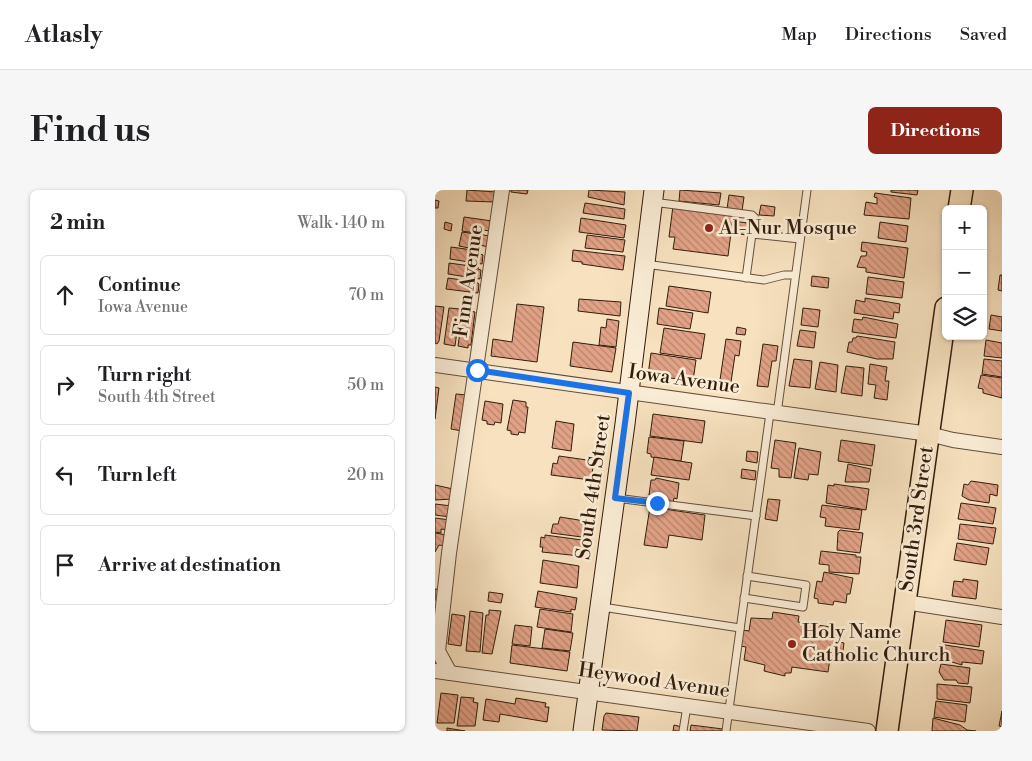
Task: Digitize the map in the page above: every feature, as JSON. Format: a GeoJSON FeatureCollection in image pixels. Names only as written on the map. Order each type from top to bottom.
{"type":"FeatureCollection","features":[{"type":"Feature","properties":{"kind":"main road"},"geometry":{"type":"LineString","coordinates":[[960,205],[962,190]]}},
{"type":"Feature","properties":{"kind":"main road","name":"South 4th Street"},"geometry":{"type":"LineString","coordinates":[[583,731],[601,607],[654,196]]}},
{"type":"Feature","properties":{"kind":"main road","name":"South 3rd Street"},"geometry":{"type":"LineString","coordinates":[[887,731],[942,338]]}},
{"type":"Feature","properties":{"kind":"street","name":"Finn Avenue"},"geometry":{"type":"LineString","coordinates":[[450,673],[438,651],[449,554],[502,190]]}},
{"type":"Feature","properties":{"kind":"street","name":"Iowa Avenue"},"geometry":{"type":"LineString","coordinates":[[435,365],[929,434],[953,440],[999,447]]}},
{"type":"Feature","properties":{"kind":"street"},"geometry":{"type":"LineString","coordinates":[[905,602],[1002,617]]}},
{"type":"Feature","properties":{"kind":"street","name":"Heywood Avenue"},"geometry":{"type":"LineString","coordinates":[[435,671],[868,731]]}},
{"type":"Feature","properties":{"kind":"lane"},"geometry":{"type":"LineString","coordinates":[[726,731],[747,576],[807,190]]}},
{"type":"Feature","properties":{"kind":"lane"},"geometry":{"type":"LineString","coordinates":[[654,196],[752,215],[755,218],[745,278]]}},
{"type":"Feature","properties":{"kind":"lane"},"geometry":{"type":"LineString","coordinates":[[752,234],[800,239]]}},
{"type":"Feature","properties":{"kind":"lane"},"geometry":{"type":"LineString","coordinates":[[644,264],[764,280],[784,275],[795,276]]}},
{"type":"Feature","properties":{"kind":"lane"},"geometry":{"type":"LineString","coordinates":[[615,498],[756,516]]}},
{"type":"Feature","properties":{"kind":"lane"},"geometry":{"type":"LineString","coordinates":[[744,598],[803,607],[806,585],[747,576]]}},
{"type":"Feature","properties":{"kind":"lane"},"geometry":{"type":"LineString","coordinates":[[601,607],[740,628]]}},
{"type":"Feature","properties":{"kind":"lane"},"geometry":{"type":"LineString","coordinates":[[683,731],[687,706]]}},
{"type":"Feature","properties":{"kind":"building"},"geometry":{"type":"Polygon","coordinates":[[[467,190],[496,192],[495,202],[466,201],[467,190]]]}},
{"type":"Feature","properties":{"kind":"building"},"geometry":{"type":"Polygon","coordinates":[[[511,190],[528,190],[527,194],[511,192],[511,190]]]}},
{"type":"Feature","properties":{"kind":"building"},"geometry":{"type":"Polygon","coordinates":[[[589,190],[625,192],[624,205],[588,197],[589,190]]]}},
{"type":"Feature","properties":{"kind":"building"},"geometry":{"type":"Polygon","coordinates":[[[680,190],[721,193],[719,205],[679,201],[680,190]]]}},
{"type":"Feature","properties":{"kind":"building"},"geometry":{"type":"Polygon","coordinates":[[[891,190],[918,190],[917,195],[891,192],[891,190]]]}},
{"type":"Feature","properties":{"kind":"building"},"geometry":{"type":"Polygon","coordinates":[[[875,193],[911,198],[909,219],[864,215],[866,202],[877,204],[877,198],[874,197],[875,193]]]}},
{"type":"Feature","properties":{"kind":"building"},"geometry":{"type":"Polygon","coordinates":[[[729,195],[744,197],[742,211],[727,209],[729,195]]]}},
{"type":"Feature","properties":{"kind":"building"},"geometry":{"type":"Polygon","coordinates":[[[435,200],[439,201],[438,208],[435,208],[435,200]]]}},
{"type":"Feature","properties":{"kind":"building"},"geometry":{"type":"Polygon","coordinates":[[[585,203],[625,209],[624,219],[583,213],[585,203]]]}},
{"type":"Feature","properties":{"kind":"building"},"geometry":{"type":"Polygon","coordinates":[[[761,205],[775,207],[774,216],[759,215],[761,205]]]}},
{"type":"Feature","properties":{"kind":"building","name":"Al-Nur Mosque"},"geometry":{"type":"Polygon","coordinates":[[[673,206],[733,215],[732,221],[748,223],[747,235],[731,233],[728,256],[673,249],[675,237],[669,237],[673,206]]]}},
{"type":"Feature","properties":{"kind":"building"},"geometry":{"type":"Polygon","coordinates":[[[464,217],[492,221],[490,231],[476,229],[475,233],[462,231],[464,217]]]}},
{"type":"Feature","properties":{"kind":"building"},"geometry":{"type":"Polygon","coordinates":[[[581,218],[626,225],[624,238],[579,232],[581,218]]]}},
{"type":"Feature","properties":{"kind":"building"},"geometry":{"type":"Polygon","coordinates":[[[445,222],[452,224],[451,231],[444,229],[445,222]]]}},
{"type":"Feature","properties":{"kind":"building"},"geometry":{"type":"Polygon","coordinates":[[[880,222],[908,226],[906,242],[878,238],[880,222]]]}},
{"type":"Feature","properties":{"kind":"building"},"geometry":{"type":"Polygon","coordinates":[[[462,232],[490,236],[489,247],[469,243],[469,248],[459,246],[462,232]]]}},
{"type":"Feature","properties":{"kind":"building"},"geometry":{"type":"Polygon","coordinates":[[[587,235],[625,240],[623,252],[585,248],[587,235]]]}},
{"type":"Feature","properties":{"kind":"building"},"geometry":{"type":"Polygon","coordinates":[[[862,242],[908,248],[904,278],[866,272],[866,268],[857,267],[861,256],[866,256],[867,252],[861,251],[862,242]]]}},
{"type":"Feature","properties":{"kind":"building"},"geometry":{"type":"Polygon","coordinates":[[[451,247],[480,251],[480,254],[483,255],[482,264],[450,259],[451,247]]]}},
{"type":"Feature","properties":{"kind":"building"},"geometry":{"type":"Polygon","coordinates":[[[573,250],[625,256],[623,270],[572,261],[573,250]]]}},
{"type":"Feature","properties":{"kind":"building"},"geometry":{"type":"Polygon","coordinates":[[[449,263],[478,267],[481,270],[480,279],[448,274],[449,263]]]}},
{"type":"Feature","properties":{"kind":"building"},"geometry":{"type":"Polygon","coordinates":[[[1000,275],[1002,275],[1002,291],[998,290],[1000,275]]]}},
{"type":"Feature","properties":{"kind":"building"},"geometry":{"type":"Polygon","coordinates":[[[812,276],[829,278],[828,288],[811,286],[812,276]]]}},
{"type":"Feature","properties":{"kind":"building"},"geometry":{"type":"Polygon","coordinates":[[[868,277],[904,282],[902,298],[866,294],[868,277]]]}},
{"type":"Feature","properties":{"kind":"building"},"geometry":{"type":"Polygon","coordinates":[[[448,278],[476,282],[479,284],[478,293],[446,289],[448,278]]]}},
{"type":"Feature","properties":{"kind":"building"},"geometry":{"type":"Polygon","coordinates":[[[669,286],[711,292],[708,313],[666,306],[669,286]]]}},
{"type":"Feature","properties":{"kind":"building"},"geometry":{"type":"Polygon","coordinates":[[[865,298],[900,304],[899,313],[894,312],[893,319],[854,313],[856,300],[865,302],[865,298]]]}},
{"type":"Feature","properties":{"kind":"building"},"geometry":{"type":"Polygon","coordinates":[[[579,299],[621,302],[620,316],[578,311],[579,299]]]}},
{"type":"Feature","properties":{"kind":"building"},"geometry":{"type":"Polygon","coordinates":[[[517,304],[544,307],[537,362],[491,356],[493,339],[512,342],[517,304]]]}},
{"type":"Feature","properties":{"kind":"building"},"geometry":{"type":"Polygon","coordinates":[[[435,306],[444,307],[437,344],[435,343],[435,306]]]}},
{"type":"Feature","properties":{"kind":"building"},"geometry":{"type":"Polygon","coordinates":[[[449,308],[460,309],[455,346],[444,344],[449,308]]]}},
{"type":"Feature","properties":{"kind":"building"},"geometry":{"type":"Polygon","coordinates":[[[659,308],[693,313],[690,329],[657,324],[659,308]]]}},
{"type":"Feature","properties":{"kind":"building"},"geometry":{"type":"Polygon","coordinates":[[[803,308],[820,310],[818,327],[801,325],[803,308]]]}},
{"type":"Feature","properties":{"kind":"building"},"geometry":{"type":"Polygon","coordinates":[[[463,310],[475,312],[471,345],[468,345],[468,348],[458,346],[463,310]]]}},
{"type":"Feature","properties":{"kind":"building"},"geometry":{"type":"Polygon","coordinates":[[[991,315],[1002,317],[1002,331],[989,329],[991,315]]]}},
{"type":"Feature","properties":{"kind":"building"},"geometry":{"type":"Polygon","coordinates":[[[863,317],[898,324],[896,338],[852,332],[854,319],[862,320],[863,317]]]}},
{"type":"Feature","properties":{"kind":"building"},"geometry":{"type":"Polygon","coordinates":[[[607,319],[619,321],[616,347],[599,345],[601,327],[606,328],[607,319]]]}},
{"type":"Feature","properties":{"kind":"building"},"geometry":{"type":"Polygon","coordinates":[[[737,327],[746,329],[745,335],[736,334],[737,327]]]}},
{"type":"Feature","properties":{"kind":"building"},"geometry":{"type":"Polygon","coordinates":[[[664,328],[705,334],[701,359],[660,353],[664,328]]]}},
{"type":"Feature","properties":{"kind":"building"},"geometry":{"type":"Polygon","coordinates":[[[800,330],[816,332],[814,348],[797,346],[800,330]]]}},
{"type":"Feature","properties":{"kind":"building"},"geometry":{"type":"Polygon","coordinates":[[[857,336],[895,342],[893,359],[877,359],[847,352],[849,342],[852,342],[853,338],[857,336]]]}},
{"type":"Feature","properties":{"kind":"building"},"geometry":{"type":"Polygon","coordinates":[[[726,339],[741,341],[739,356],[735,355],[731,382],[720,380],[726,339]]]}},
{"type":"Feature","properties":{"kind":"building"},"geometry":{"type":"Polygon","coordinates":[[[986,340],[1002,343],[1002,358],[984,356],[986,340]]]}},
{"type":"Feature","properties":{"kind":"building"},"geometry":{"type":"Polygon","coordinates":[[[573,342],[616,348],[612,372],[570,366],[573,342]]]}},
{"type":"Feature","properties":{"kind":"building"},"geometry":{"type":"Polygon","coordinates":[[[763,344],[778,346],[776,361],[772,361],[768,387],[757,386],[763,344]]]}},
{"type":"Feature","properties":{"kind":"building"},"geometry":{"type":"Polygon","coordinates":[[[651,353],[696,360],[693,381],[648,375],[651,353]]]}},
{"type":"Feature","properties":{"kind":"building"},"geometry":{"type":"Polygon","coordinates":[[[794,359],[812,361],[810,388],[789,386],[794,359]]]}},
{"type":"Feature","properties":{"kind":"building"},"geometry":{"type":"Polygon","coordinates":[[[984,359],[1002,361],[1002,377],[982,374],[984,359]]]}},
{"type":"Feature","properties":{"kind":"building"},"geometry":{"type":"Polygon","coordinates":[[[820,362],[838,365],[836,392],[815,389],[820,362]]]}},
{"type":"Feature","properties":{"kind":"building"},"geometry":{"type":"Polygon","coordinates":[[[870,364],[887,367],[885,381],[889,381],[887,400],[874,398],[876,385],[868,384],[870,364]]]}},
{"type":"Feature","properties":{"kind":"building"},"geometry":{"type":"Polygon","coordinates":[[[846,366],[864,368],[862,396],[841,393],[846,366]]]}},
{"type":"Feature","properties":{"kind":"building"},"geometry":{"type":"Polygon","coordinates":[[[981,375],[1002,378],[1002,398],[983,393],[983,389],[978,388],[981,375]]]}},
{"type":"Feature","properties":{"kind":"building"},"geometry":{"type":"Polygon","coordinates":[[[435,387],[439,388],[435,419],[435,387]]]}},
{"type":"Feature","properties":{"kind":"building"},"geometry":{"type":"Polygon","coordinates":[[[456,394],[467,395],[462,431],[451,429],[456,394]]]}},
{"type":"Feature","properties":{"kind":"building"},"geometry":{"type":"Polygon","coordinates":[[[513,400],[526,402],[526,407],[528,407],[525,433],[519,432],[518,435],[511,434],[511,431],[507,430],[513,400]]]}},
{"type":"Feature","properties":{"kind":"building"},"geometry":{"type":"Polygon","coordinates":[[[485,401],[503,404],[501,423],[487,424],[487,421],[482,420],[485,401]]]}},
{"type":"Feature","properties":{"kind":"building"},"geometry":{"type":"Polygon","coordinates":[[[653,414],[705,421],[702,443],[650,436],[653,414]]]}},
{"type":"Feature","properties":{"kind":"building"},"geometry":{"type":"Polygon","coordinates":[[[556,421],[574,424],[571,451],[552,448],[556,421]]]}},
{"type":"Feature","properties":{"kind":"building"},"geometry":{"type":"Polygon","coordinates":[[[649,437],[684,441],[681,461],[651,457],[651,454],[647,453],[649,437]]]}},
{"type":"Feature","properties":{"kind":"building"},"geometry":{"type":"Polygon","coordinates":[[[775,440],[796,443],[791,478],[779,477],[779,469],[771,468],[775,440]]]}},
{"type":"Feature","properties":{"kind":"building"},"geometry":{"type":"Polygon","coordinates":[[[841,440],[875,445],[872,466],[838,461],[841,440]]]}},
{"type":"Feature","properties":{"kind":"building"},"geometry":{"type":"Polygon","coordinates":[[[799,448],[821,452],[818,475],[809,474],[808,480],[794,478],[799,448]]]}},
{"type":"Feature","properties":{"kind":"building"},"geometry":{"type":"Polygon","coordinates":[[[747,451],[758,452],[757,463],[746,461],[747,451]]]}},
{"type":"Feature","properties":{"kind":"building"},"geometry":{"type":"Polygon","coordinates":[[[559,456],[594,461],[591,480],[551,475],[553,463],[557,464],[559,456]]]}},
{"type":"Feature","properties":{"kind":"building"},"geometry":{"type":"Polygon","coordinates":[[[654,457],[692,463],[689,480],[651,475],[654,457]]]}},
{"type":"Feature","properties":{"kind":"building"},"geometry":{"type":"Polygon","coordinates":[[[848,464],[871,469],[869,482],[845,482],[848,464]]]}},
{"type":"Feature","properties":{"kind":"building"},"geometry":{"type":"Polygon","coordinates":[[[742,469],[756,471],[755,480],[741,478],[742,469]]]}},
{"type":"Feature","properties":{"kind":"building"},"geometry":{"type":"Polygon","coordinates":[[[656,478],[679,483],[677,499],[674,498],[673,502],[653,499],[654,496],[649,495],[651,480],[656,478]]]}},
{"type":"Feature","properties":{"kind":"building"},"geometry":{"type":"Polygon","coordinates":[[[971,481],[998,485],[997,496],[990,494],[989,503],[969,500],[962,496],[964,484],[968,485],[971,481]]]}},
{"type":"Feature","properties":{"kind":"building"},"geometry":{"type":"Polygon","coordinates":[[[834,484],[869,489],[866,510],[826,503],[828,485],[834,486],[834,484]]]}},
{"type":"Feature","properties":{"kind":"building"},"geometry":{"type":"Polygon","coordinates":[[[435,485],[453,489],[452,499],[435,500],[435,485]]]}},
{"type":"Feature","properties":{"kind":"building"},"geometry":{"type":"Polygon","coordinates":[[[768,499],[780,500],[777,521],[765,519],[768,499]]]}},
{"type":"Feature","properties":{"kind":"building"},"geometry":{"type":"Polygon","coordinates":[[[961,503],[996,508],[993,524],[958,519],[961,503]]]}},
{"type":"Feature","properties":{"kind":"building"},"geometry":{"type":"Polygon","coordinates":[[[435,504],[452,506],[450,517],[435,515],[435,504]]]}},
{"type":"Feature","properties":{"kind":"building"},"geometry":{"type":"Polygon","coordinates":[[[822,505],[862,510],[859,530],[825,526],[826,518],[820,517],[822,505]]]}},
{"type":"Feature","properties":{"kind":"building"},"geometry":{"type":"Polygon","coordinates":[[[650,507],[705,515],[702,540],[669,535],[667,548],[644,545],[650,507]]]}},
{"type":"Feature","properties":{"kind":"building"},"geometry":{"type":"Polygon","coordinates":[[[560,517],[585,521],[582,537],[551,533],[553,524],[558,524],[560,517]]]}},
{"type":"Feature","properties":{"kind":"building"},"geometry":{"type":"Polygon","coordinates":[[[435,518],[450,520],[448,530],[441,529],[441,533],[435,532],[435,518]]]}},
{"type":"Feature","properties":{"kind":"building"},"geometry":{"type":"Polygon","coordinates":[[[960,524],[996,528],[993,544],[958,539],[960,524]]]}},
{"type":"Feature","properties":{"kind":"building"},"geometry":{"type":"Polygon","coordinates":[[[840,530],[863,533],[860,553],[837,550],[838,532],[840,530]]]}},
{"type":"Feature","properties":{"kind":"building"},"geometry":{"type":"Polygon","coordinates":[[[435,533],[447,535],[446,546],[439,545],[435,552],[435,533]]]}},
{"type":"Feature","properties":{"kind":"building"},"geometry":{"type":"Polygon","coordinates":[[[545,535],[582,540],[580,556],[542,552],[543,547],[540,547],[541,537],[545,538],[545,535]]]}},
{"type":"Feature","properties":{"kind":"building"},"geometry":{"type":"Polygon","coordinates":[[[957,543],[989,548],[986,565],[954,560],[957,543]]]}},
{"type":"Feature","properties":{"kind":"building"},"geometry":{"type":"Polygon","coordinates":[[[821,551],[861,557],[859,574],[829,572],[829,565],[819,564],[821,551]]]}},
{"type":"Feature","properties":{"kind":"building"},"geometry":{"type":"Polygon","coordinates":[[[543,560],[579,566],[577,588],[540,583],[543,560]]]}},
{"type":"Feature","properties":{"kind":"building"},"geometry":{"type":"Polygon","coordinates":[[[824,572],[853,578],[846,603],[834,601],[833,605],[818,603],[818,599],[814,598],[817,581],[822,582],[824,572]]]}},
{"type":"Feature","properties":{"kind":"building"},"geometry":{"type":"Polygon","coordinates":[[[963,579],[978,581],[976,599],[952,596],[954,581],[963,582],[963,579]]]}},
{"type":"Feature","properties":{"kind":"building"},"geometry":{"type":"Polygon","coordinates":[[[435,589],[444,590],[442,600],[435,600],[435,589]]]}},
{"type":"Feature","properties":{"kind":"building"},"geometry":{"type":"Polygon","coordinates":[[[538,591],[577,598],[575,610],[571,609],[571,612],[535,607],[538,591]]]}},
{"type":"Feature","properties":{"kind":"building"},"geometry":{"type":"Polygon","coordinates":[[[489,592],[503,594],[501,603],[488,601],[489,592]]]}},
{"type":"Feature","properties":{"kind":"building"},"geometry":{"type":"Polygon","coordinates":[[[540,609],[573,614],[571,632],[537,627],[540,609]]]}},
{"type":"Feature","properties":{"kind":"building"},"geometry":{"type":"Polygon","coordinates":[[[489,610],[501,611],[492,654],[482,653],[486,615],[489,615],[489,610]]]}},
{"type":"Feature","properties":{"kind":"building"},"geometry":{"type":"Polygon","coordinates":[[[470,611],[483,613],[480,652],[466,651],[470,611]]]}},
{"type":"Feature","properties":{"kind":"building","name":"Holy Name Catholic Church"},"geometry":{"type":"Polygon","coordinates":[[[773,612],[799,616],[798,622],[837,628],[836,638],[839,638],[839,642],[844,643],[842,658],[830,659],[828,672],[792,667],[791,673],[785,673],[785,676],[764,671],[765,665],[744,660],[746,647],[740,646],[742,630],[749,631],[751,618],[772,619],[773,612]]]}},
{"type":"Feature","properties":{"kind":"building"},"geometry":{"type":"Polygon","coordinates":[[[452,614],[465,616],[461,646],[448,644],[452,614]]]}},
{"type":"Feature","properties":{"kind":"building"},"geometry":{"type":"Polygon","coordinates":[[[946,620],[982,625],[979,647],[943,642],[946,620]]]}},
{"type":"Feature","properties":{"kind":"building"},"geometry":{"type":"Polygon","coordinates":[[[515,625],[532,627],[530,646],[512,644],[515,625]]]}},
{"type":"Feature","properties":{"kind":"building"},"geometry":{"type":"Polygon","coordinates":[[[545,629],[573,633],[570,651],[542,648],[545,629]]]}},
{"type":"Feature","properties":{"kind":"building"},"geometry":{"type":"Polygon","coordinates":[[[939,644],[984,651],[982,664],[962,662],[962,665],[938,658],[939,644]]]}},
{"type":"Feature","properties":{"kind":"building"},"geometry":{"type":"Polygon","coordinates":[[[512,645],[570,652],[567,671],[510,663],[512,645]]]}},
{"type":"Feature","properties":{"kind":"building"},"geometry":{"type":"Polygon","coordinates":[[[941,664],[970,668],[968,684],[958,683],[956,680],[944,680],[939,672],[941,664]]]}},
{"type":"Feature","properties":{"kind":"building"},"geometry":{"type":"Polygon","coordinates":[[[937,684],[972,687],[970,703],[937,699],[937,684]]]}},
{"type":"Feature","properties":{"kind":"building"},"geometry":{"type":"Polygon","coordinates":[[[441,693],[458,695],[454,723],[437,723],[441,693]]]}},
{"type":"Feature","properties":{"kind":"building"},"geometry":{"type":"Polygon","coordinates":[[[461,697],[474,698],[473,702],[478,703],[475,726],[457,726],[461,697]]]}},
{"type":"Feature","properties":{"kind":"building"},"geometry":{"type":"Polygon","coordinates":[[[516,698],[546,703],[545,707],[549,707],[547,722],[500,714],[499,722],[483,720],[486,699],[515,704],[516,698]]]}},
{"type":"Feature","properties":{"kind":"building"},"geometry":{"type":"Polygon","coordinates":[[[936,701],[967,705],[965,722],[934,717],[936,701]]]}},
{"type":"Feature","properties":{"kind":"building"},"geometry":{"type":"Polygon","coordinates":[[[1002,711],[1002,727],[999,726],[1002,711]]]}},
{"type":"Feature","properties":{"kind":"building"},"geometry":{"type":"Polygon","coordinates":[[[606,713],[639,717],[637,731],[602,730],[606,713]]]}},
{"type":"Feature","properties":{"kind":"building"},"geometry":{"type":"Polygon","coordinates":[[[933,718],[960,725],[967,730],[976,731],[932,731],[933,718]]]}},
{"type":"Feature","properties":{"kind":"building"},"geometry":{"type":"Polygon","coordinates":[[[674,725],[682,727],[681,731],[673,731],[674,725]]]}},
{"type":"Feature","properties":{"kind":"building"},"geometry":{"type":"Polygon","coordinates":[[[691,725],[723,729],[722,731],[690,731],[691,725]]]}},
{"type":"Feature","properties":{"kind":"building"},"geometry":{"type":"Polygon","coordinates":[[[447,728],[465,731],[447,731],[447,728]]]}},
{"type":"Feature","properties":{"kind":"place","name":"Al-Nur Mosque"},"geometry":{"type":"Point","coordinates":[709,228]}},
{"type":"Feature","properties":{"kind":"place","name":"Holy Name Catholic Church"},"geometry":{"type":"Point","coordinates":[792,644]}},
{"type":"Feature","properties":{"kind":"route"},"geometry":{"type":"LineString","coordinates":[[477,370],[629,393],[615,498],[657,503]]}}]}
